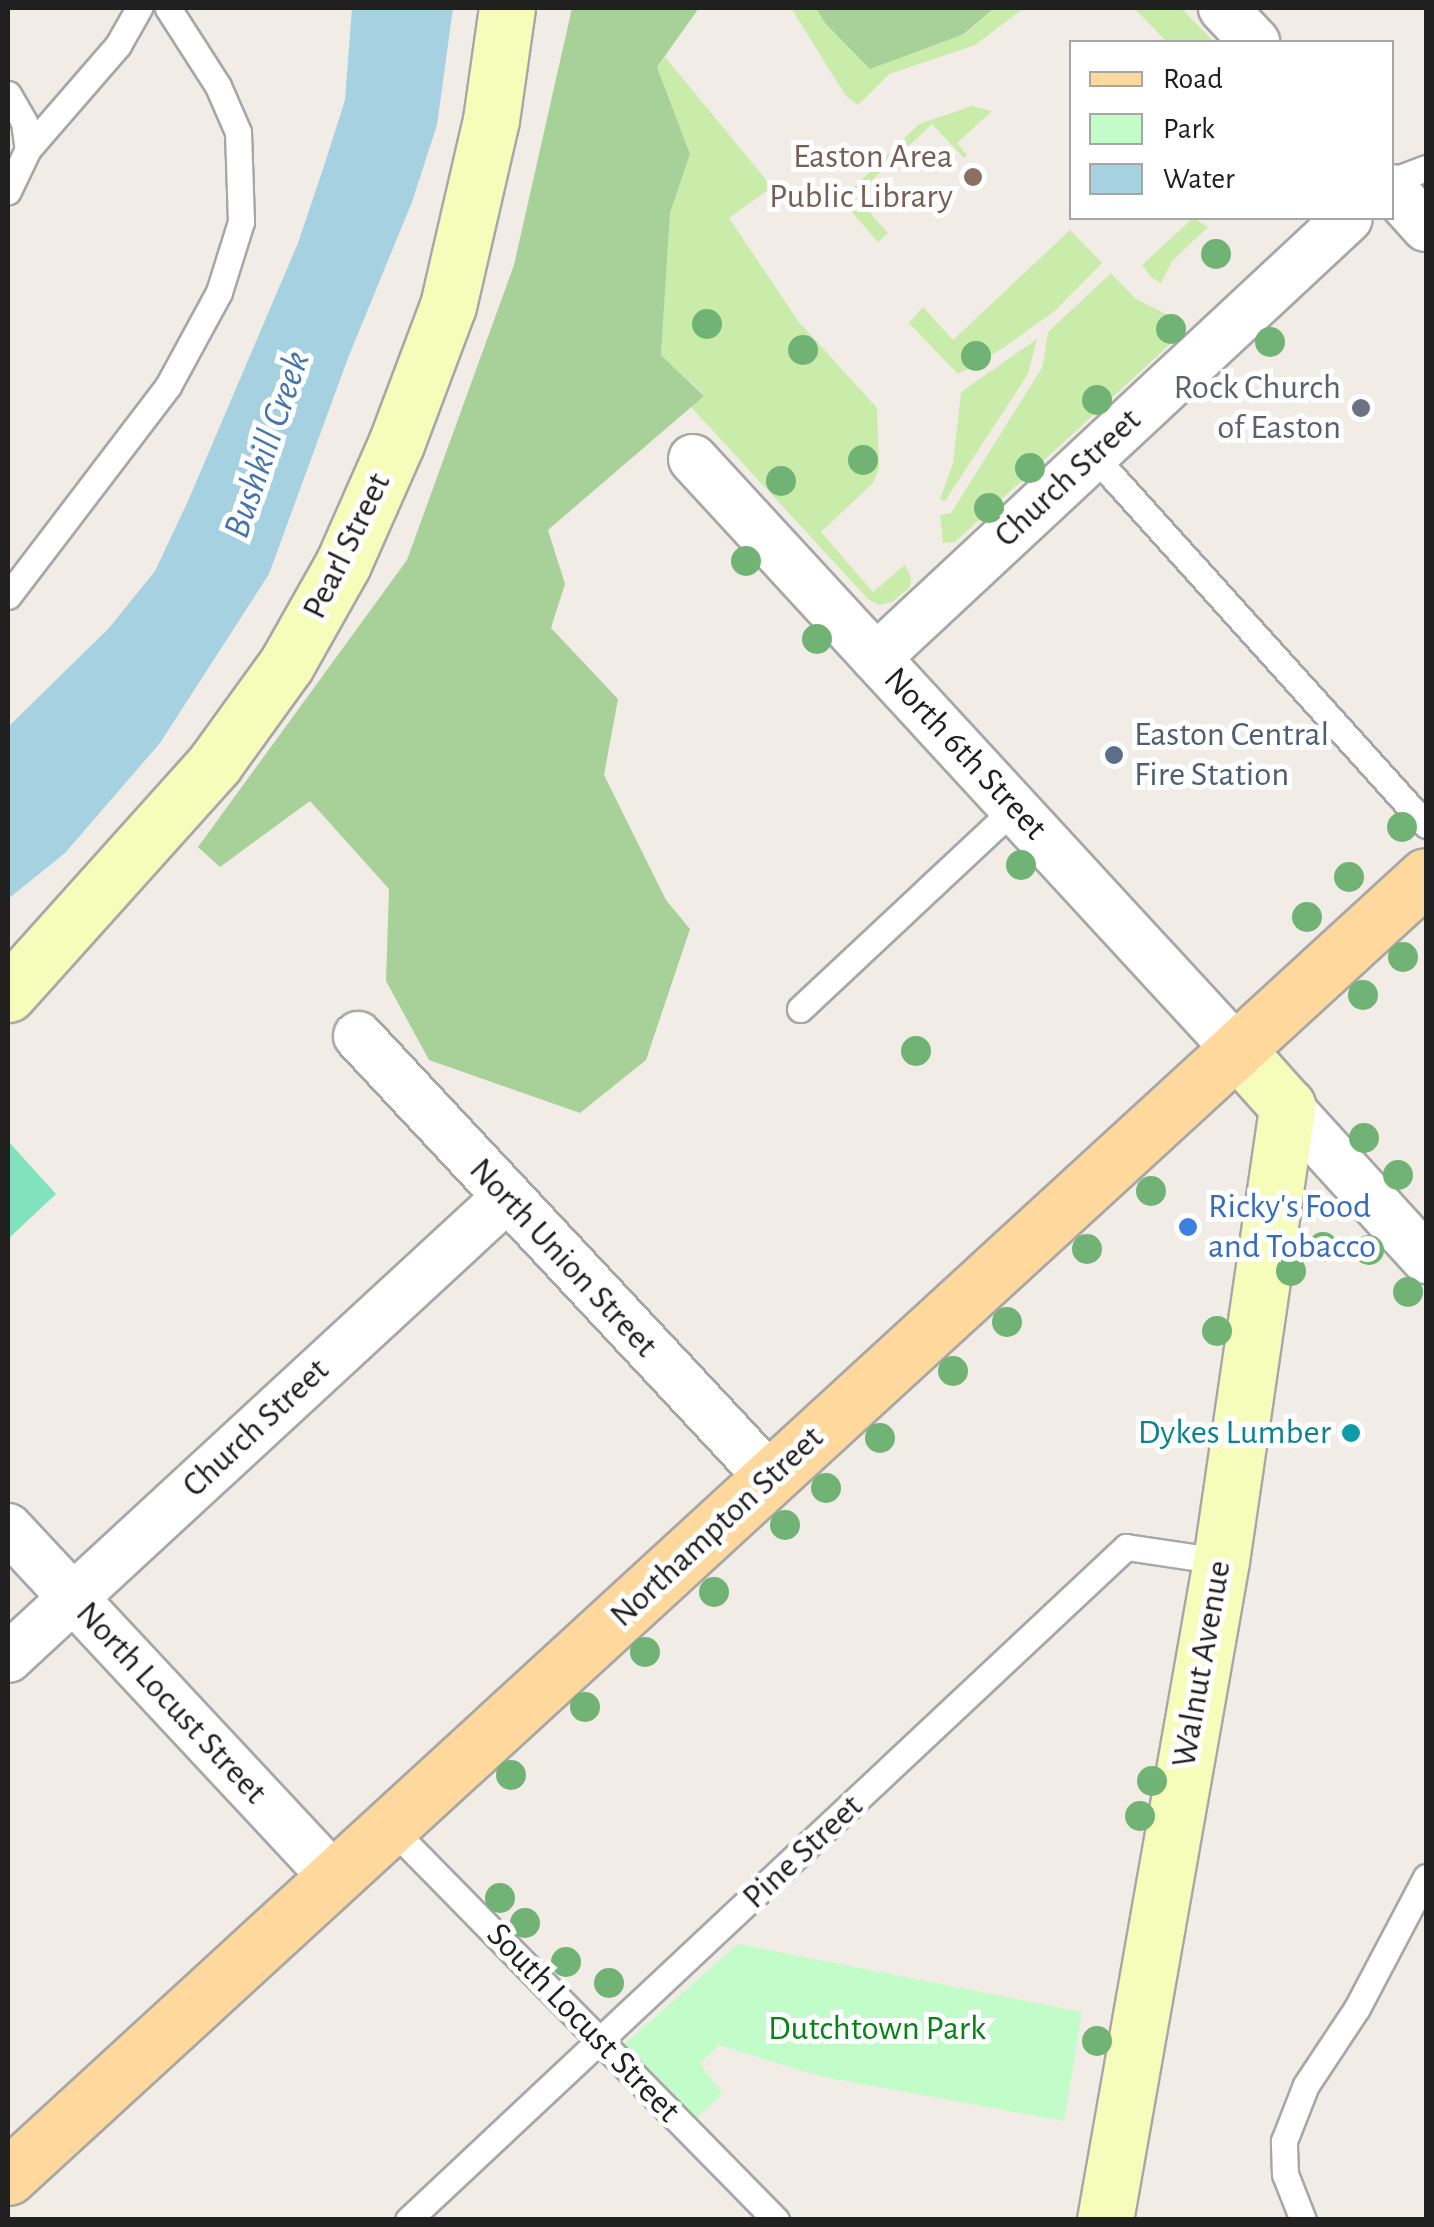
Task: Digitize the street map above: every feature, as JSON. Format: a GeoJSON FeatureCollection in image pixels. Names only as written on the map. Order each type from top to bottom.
{"type":"FeatureCollection","features":[{"type":"Feature","properties":{"kind":"main road","name":"Northampton Street"},"geometry":{"type":"LineString","coordinates":[[8,2178],[1426,876]]}},
{"type":"Feature","properties":{"kind":"street","name":"Pearl Street"},"geometry":{"type":"LineString","coordinates":[[8,994],[215,764],[286,665],[343,564],[396,444],[448,306],[488,136],[508,8]]}},
{"type":"Feature","properties":{"kind":"street"},"geometry":{"type":"LineString","coordinates":[[1223,8],[1253,40]]}},
{"type":"Feature","properties":{"kind":"street"},"geometry":{"type":"LineString","coordinates":[[1394,191],[1426,227]]}},
{"type":"Feature","properties":{"kind":"street","name":"Church Street"},"geometry":{"type":"LineString","coordinates":[[876,658],[1346,220]]}},
{"type":"Feature","properties":{"kind":"street","name":"North 6th Street"},"geometry":{"type":"LineString","coordinates":[[693,459],[1237,1050]]}},
{"type":"Feature","properties":{"kind":"street","name":"North Union Street"},"geometry":{"type":"LineString","coordinates":[[358,1036],[770,1478]]}},
{"type":"Feature","properties":{"kind":"street"},"geometry":{"type":"LineString","coordinates":[[1237,1050],[1426,1259]]}},
{"type":"Feature","properties":{"kind":"street","name":"Walnut Avenue"},"geometry":{"type":"LineString","coordinates":[[1105,2220],[1220,1561],[1287,1106]]}},
{"type":"Feature","properties":{"kind":"street","name":"Church Street"},"geometry":{"type":"LineString","coordinates":[[8,1658],[506,1198]]}},
{"type":"Feature","properties":{"kind":"street","name":"North Locust Street"},"geometry":{"type":"LineString","coordinates":[[8,1528],[334,1878]]}},
{"type":"Feature","properties":{"kind":"lane"},"geometry":{"type":"LineString","coordinates":[[8,191],[28,149],[118,45],[139,8]]}},
{"type":"Feature","properties":{"kind":"lane"},"geometry":{"type":"LineString","coordinates":[[8,596],[168,386],[218,292],[242,222],[238,132],[218,86],[168,8]]}},
{"type":"Feature","properties":{"kind":"lane"},"geometry":{"type":"LineString","coordinates":[[8,94],[24,122],[28,149]]}},
{"type":"Feature","properties":{"kind":"lane"},"geometry":{"type":"LineString","coordinates":[[1394,180],[1426,168]]}},
{"type":"Feature","properties":{"kind":"lane"},"geometry":{"type":"LineString","coordinates":[[1093,455],[1426,825]]}},
{"type":"Feature","properties":{"kind":"lane"},"geometry":{"type":"LineString","coordinates":[[800,1008],[1015,808]]}},
{"type":"Feature","properties":{"kind":"lane","name":"Pine Street"},"geometry":{"type":"LineString","coordinates":[[408,2220],[1126,1548],[1220,1561]]}},
{"type":"Feature","properties":{"kind":"lane","name":"South Locust Street"},"geometry":{"type":"LineString","coordinates":[[390,1826],[776,2220]]}},
{"type":"Feature","properties":{"kind":"lane"},"geometry":{"type":"LineString","coordinates":[[1304,2220],[1285,2174],[1284,2141],[1306,2084],[1358,2008],[1426,1877]]}},
{"type":"Feature","properties":{"kind":"green space"},"geometry":{"type":"Polygon","coordinates":[[[572,8],[699,8],[657,67],[690,154],[670,213],[661,355],[704,396],[548,530],[565,584],[551,628],[618,699],[604,775],[666,900],[690,929],[646,1060],[580,1113],[429,1060],[386,981],[389,889],[310,801],[220,867],[198,847],[407,560],[514,265],[572,8]]]}},
{"type":"Feature","properties":{"kind":"green space"},"geometry":{"type":"Polygon","coordinates":[[[791,8],[816,8],[825,23],[964,35],[994,8],[1024,8],[975,45],[889,74],[858,105],[846,96],[791,8]]]}},
{"type":"Feature","properties":{"kind":"green space"},"geometry":{"type":"Polygon","coordinates":[[[816,8],[994,8],[964,34],[870,69],[825,23],[816,8]]]}},
{"type":"Feature","properties":{"kind":"green space"},"geometry":{"type":"Polygon","coordinates":[[[1134,8],[1181,8],[1212,40],[1165,40],[1134,8]]]}},
{"type":"Feature","properties":{"kind":"green space"},"geometry":{"type":"Polygon","coordinates":[[[665,57],[772,187],[729,218],[798,321],[877,408],[879,468],[873,483],[821,532],[873,592],[905,565],[911,577],[910,587],[892,602],[879,605],[868,599],[691,407],[704,395],[661,355],[670,213],[690,154],[657,67],[665,57]]]}},
{"type":"Feature","properties":{"kind":"green space"},"geometry":{"type":"Polygon","coordinates":[[[972,106],[992,111],[957,143],[967,155],[964,158],[932,124],[855,196],[888,233],[878,242],[841,200],[919,124],[972,106]]]}},
{"type":"Feature","properties":{"kind":"green space"},"geometry":{"type":"Polygon","coordinates":[[[1191,220],[1208,227],[1172,261],[1161,283],[1142,265],[1191,220]]]}},
{"type":"Feature","properties":{"kind":"green space"},"geometry":{"type":"Polygon","coordinates":[[[1070,230],[1102,263],[1056,310],[958,374],[909,323],[923,307],[953,340],[1070,230]]]}},
{"type":"Feature","properties":{"kind":"green space"},"geometry":{"type":"Polygon","coordinates":[[[1111,273],[1136,299],[1178,320],[1179,336],[955,542],[943,543],[940,515],[951,513],[1043,366],[1048,332],[1111,273]]]}},
{"type":"Feature","properties":{"kind":"green space"},"geometry":{"type":"Polygon","coordinates":[[[1037,339],[1028,374],[945,501],[940,500],[953,463],[961,392],[1037,339]]]}},
{"type":"Feature","properties":{"kind":"green space"},"geometry":{"type":"Polygon","coordinates":[[[8,1141],[56,1194],[8,1239],[8,1141]]]}},
{"type":"Feature","properties":{"kind":"green space","name":"Dutchtown Park"},"geometry":{"type":"Polygon","coordinates":[[[738,1944],[1082,2012],[1064,2121],[819,2076],[719,2045],[700,2063],[722,2094],[693,2121],[621,2047],[738,1944]]]}},
{"type":"Feature","properties":{"kind":"water","name":"Bushkill Creek"},"geometry":{"type":"Polygon","coordinates":[[[352,8],[453,8],[437,125],[412,202],[348,358],[269,574],[160,743],[65,853],[8,899],[8,727],[109,628],[155,571],[298,243],[345,100],[352,8]]]}},
{"type":"Feature","properties":{"kind":"place","name":"Easton Area Public Library"},"geometry":{"type":"Point","coordinates":[973,177]}},
{"type":"Feature","properties":{"kind":"place","name":"Rock Church of Easton"},"geometry":{"type":"Point","coordinates":[1361,408]}},
{"type":"Feature","properties":{"kind":"place","name":"Easton Central Fire Station"},"geometry":{"type":"Point","coordinates":[1114,755]}},
{"type":"Feature","properties":{"kind":"place","name":"Ricky's Food and Tobacco"},"geometry":{"type":"Point","coordinates":[1188,1227]}},
{"type":"Feature","properties":{"kind":"place","name":"Dykes Lumber"},"geometry":{"type":"Point","coordinates":[1351,1433]}}]}
